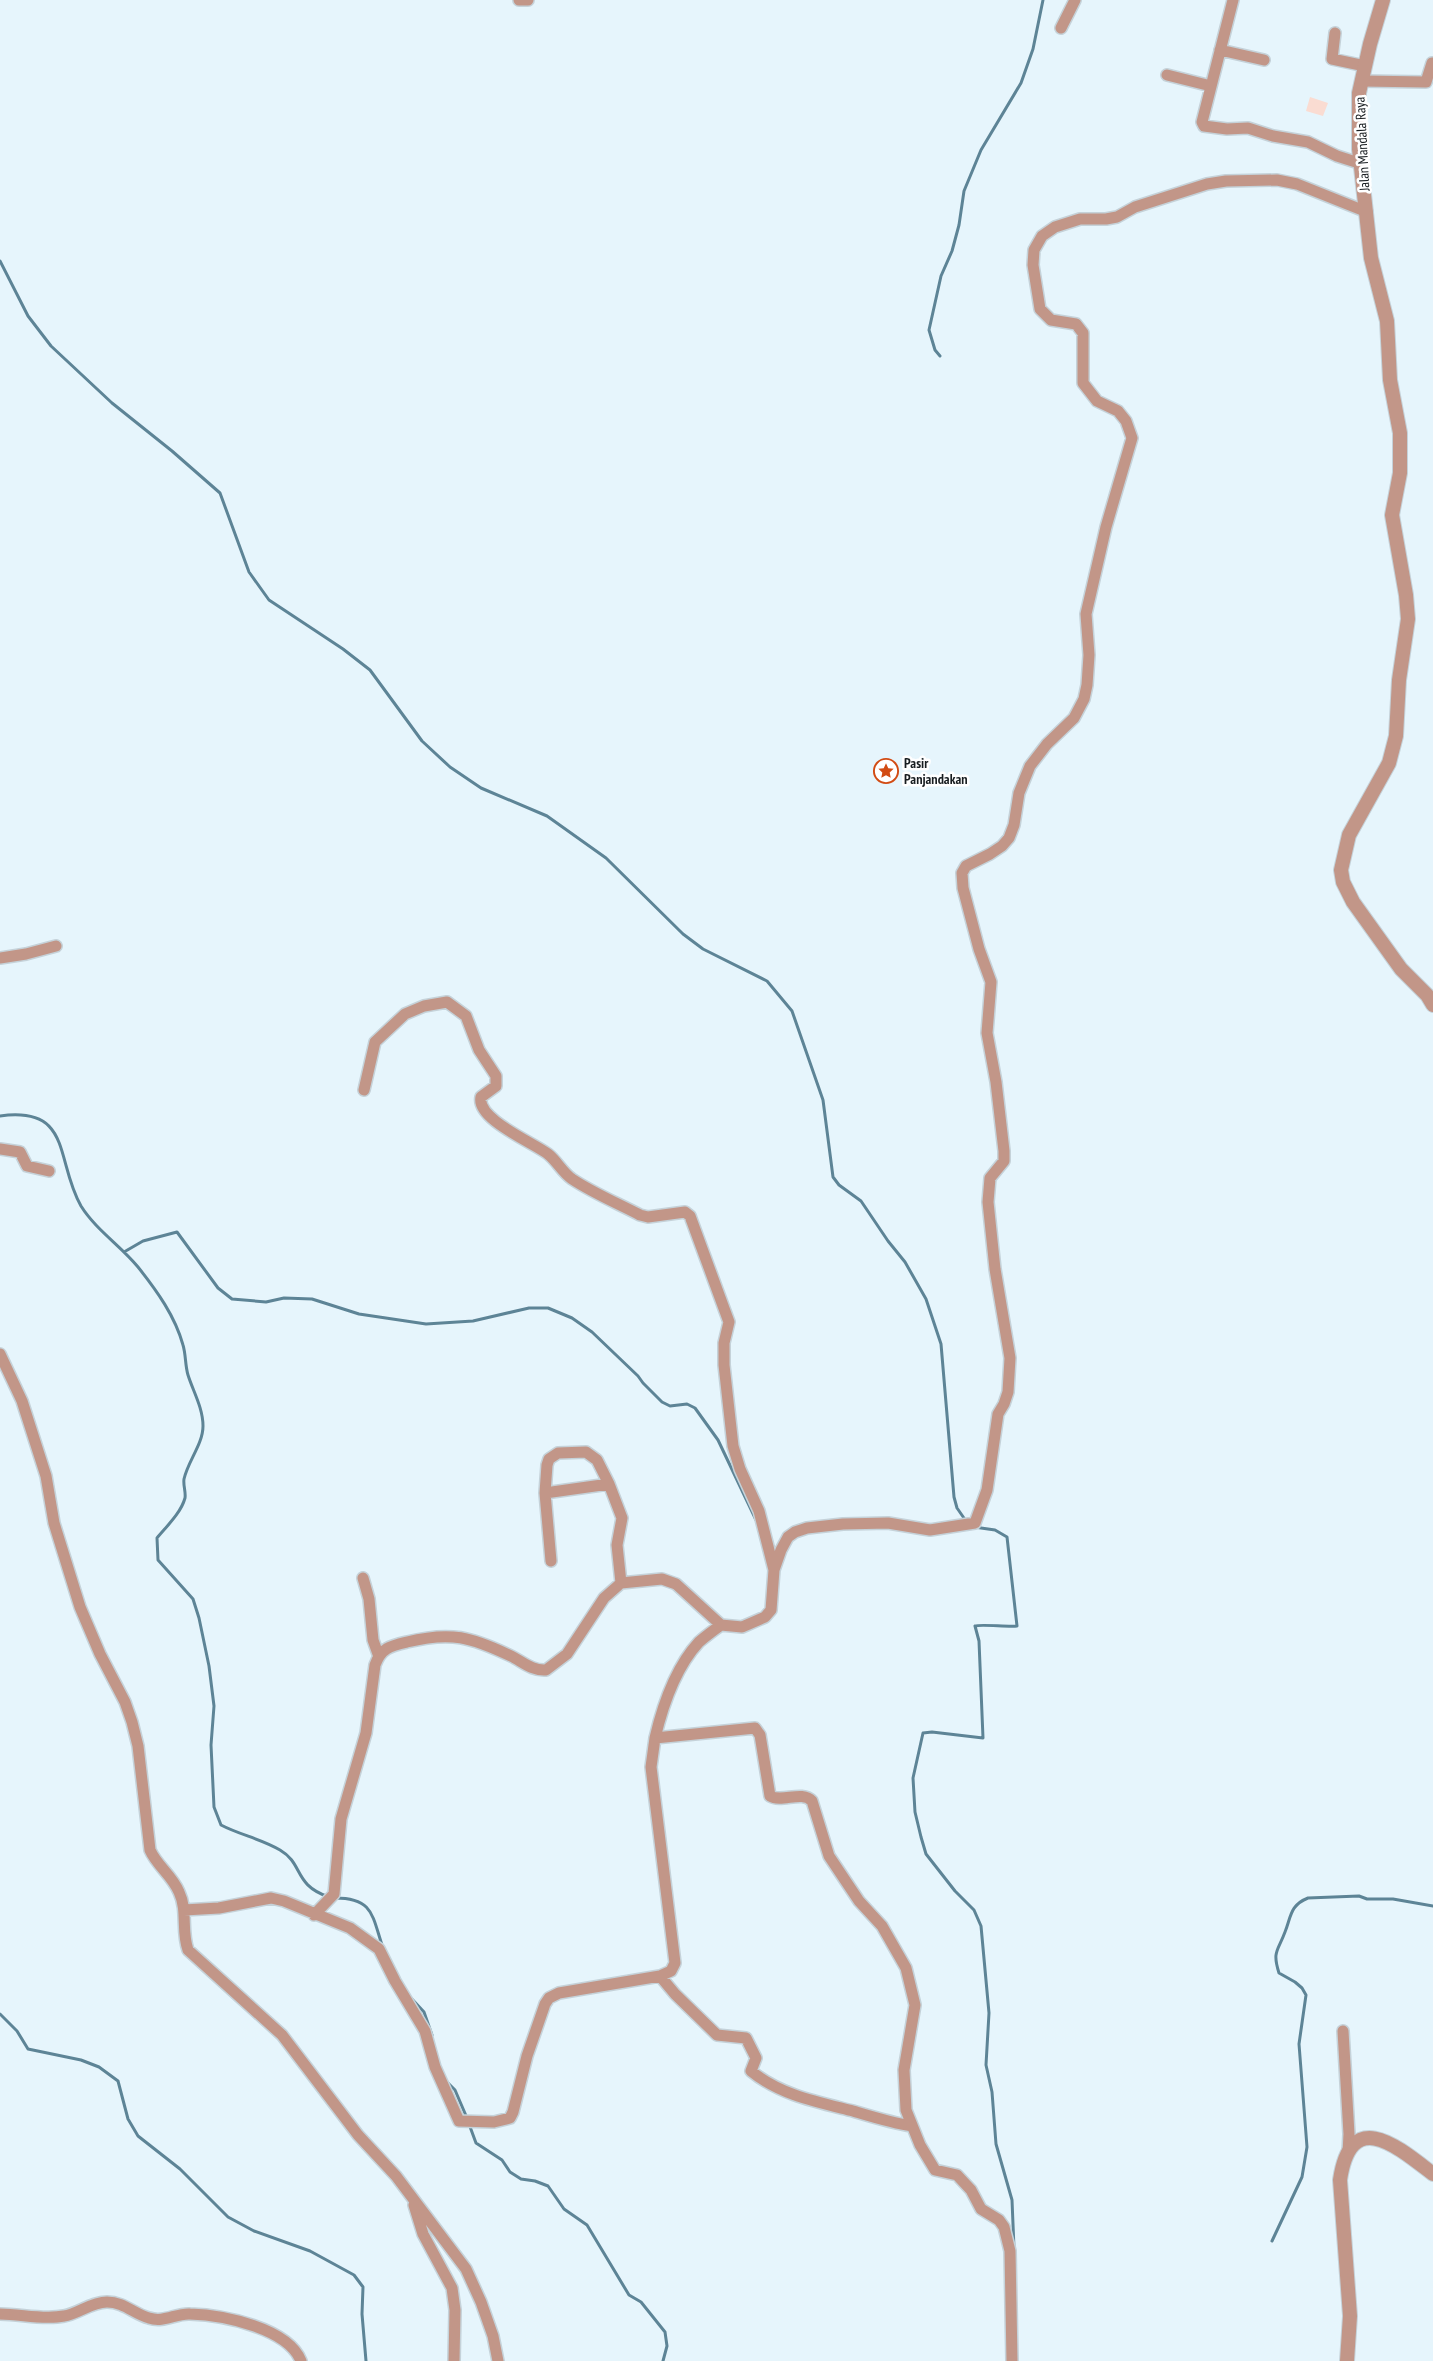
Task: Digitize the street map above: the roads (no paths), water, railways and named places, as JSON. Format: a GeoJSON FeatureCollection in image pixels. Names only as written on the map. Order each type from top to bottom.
{"type":"FeatureCollection","features":[{"type":"Feature","properties":{"kind":"street"},"geometry":{"type":"LineString","coordinates":[[519,0],[528,0]]}},
{"type":"Feature","properties":{"kind":"street"},"geometry":{"type":"LineString","coordinates":[[1061,28],[1075,0]]}},
{"type":"Feature","properties":{"kind":"street"},"geometry":{"type":"LineString","coordinates":[[1233,0],[1202,122],[1204,126],[1227,130],[1248,128],[1273,136],[1308,142],[1337,156],[1362,164]]}},
{"type":"Feature","properties":{"kind":"street","name":"Jalan Mandala Raya"},"geometry":{"type":"LineString","coordinates":[[1383,0],[1359,93],[1359,127],[1371,258],[1387,321],[1389,371],[1400,433],[1400,473],[1392,515],[1406,595],[1408,628],[1399,680],[1396,736],[1389,763],[1349,835],[1342,876],[1350,897],[1395,962],[1427,995],[1433,1005]]}},
{"type":"Feature","properties":{"kind":"street"},"geometry":{"type":"LineString","coordinates":[[1335,33],[1332,59],[1365,66]]}},
{"type":"Feature","properties":{"kind":"street"},"geometry":{"type":"LineString","coordinates":[[1220,50],[1264,60]]}},
{"type":"Feature","properties":{"kind":"street"},"geometry":{"type":"LineString","coordinates":[[1362,81],[1426,82],[1432,63]]}},
{"type":"Feature","properties":{"kind":"street"},"geometry":{"type":"LineString","coordinates":[[1167,75],[1211,86]]}},
{"type":"Feature","properties":{"kind":"street"},"geometry":{"type":"LineString","coordinates":[[378,1654],[393,1645],[410,1641],[457,1636],[492,1646],[533,1669],[546,1670],[567,1654],[604,1598],[621,1582],[649,1578],[662,1579],[676,1584],[721,1625],[742,1627],[766,1617],[771,1610],[774,1570],[781,1550],[788,1537],[807,1528],[888,1523],[930,1530],[975,1523],[987,1490],[998,1414],[1008,1392],[1010,1358],[995,1269],[988,1202],[990,1178],[1004,1161],[996,1082],[987,1032],[987,1014],[992,991],[963,888],[962,873],[966,866],[990,854],[1002,846],[1009,838],[1019,793],[1030,766],[1047,744],[1074,718],[1084,699],[1089,656],[1086,614],[1106,527],[1132,438],[1126,421],[1118,411],[1097,401],[1084,384],[1083,332],[1076,324],[1052,320],[1040,309],[1033,265],[1034,250],[1042,236],[1055,227],[1080,219],[1117,217],[1135,207],[1207,184],[1226,181],[1277,180],[1297,184],[1367,212]]}},
{"type":"Feature","properties":{"kind":"street"},"geometry":{"type":"LineString","coordinates":[[0,958],[26,954],[56,946]]}},
{"type":"Feature","properties":{"kind":"street"},"geometry":{"type":"LineString","coordinates":[[364,1090],[375,1042],[405,1014],[424,1006],[447,1002],[466,1016],[479,1050],[498,1081],[496,1086],[481,1097],[482,1109],[504,1128],[549,1155],[572,1179],[640,1215],[648,1217],[685,1212],[690,1216],[729,1322],[724,1343],[724,1365],[733,1446],[740,1469],[759,1511],[774,1570]]}},
{"type":"Feature","properties":{"kind":"street"},"geometry":{"type":"LineString","coordinates":[[0,1148],[20,1152],[27,1166],[49,1170]]}},
{"type":"Feature","properties":{"kind":"street"},"geometry":{"type":"LineString","coordinates":[[0,1354],[22,1401],[46,1476],[54,1523],[80,1607],[100,1654],[125,1702],[132,1722],[138,1746],[150,1850],[154,1861],[172,1880],[180,1893],[184,1910],[183,1937],[188,1950],[282,2035],[358,2135],[396,2176],[466,2269],[481,2302],[499,2359]]}},
{"type":"Feature","properties":{"kind":"street"},"geometry":{"type":"LineString","coordinates":[[551,1561],[545,1493],[546,1465],[549,1459],[558,1453],[579,1451],[592,1455],[597,1460],[609,1484],[623,1522],[617,1545],[621,1582]]}},
{"type":"Feature","properties":{"kind":"street"},"geometry":{"type":"LineString","coordinates":[[545,1493],[609,1484]]}},
{"type":"Feature","properties":{"kind":"street"},"geometry":{"type":"LineString","coordinates":[[314,1915],[330,1898],[341,1819],[366,1732],[378,1654],[373,1640],[369,1599],[363,1578]]}},
{"type":"Feature","properties":{"kind":"street"},"geometry":{"type":"LineString","coordinates":[[184,1910],[219,1908],[271,1898],[284,1901],[314,1915],[350,1928],[379,1949],[395,1981],[425,2031],[435,2067],[457,2118],[463,2122],[494,2122],[510,2118],[527,2056],[545,2004],[549,1998],[559,1993],[660,1976],[671,1971],[675,1963],[651,1767],[656,1738],[668,1693],[690,1654],[700,1641],[721,1625]]}},
{"type":"Feature","properties":{"kind":"street"},"geometry":{"type":"LineString","coordinates":[[656,1738],[755,1728],[760,1735],[770,1796],[775,1798],[805,1797],[812,1801],[828,1856],[859,1901],[882,1926],[906,1968],[915,2005],[904,2070],[906,2110],[920,2145],[935,2170],[957,2175],[971,2190],[981,2209],[999,2220],[1004,2227],[1010,2251],[1012,2361]]}},
{"type":"Feature","properties":{"kind":"street"},"geometry":{"type":"LineString","coordinates":[[660,1976],[675,1994],[717,2036],[746,2038],[756,2058],[751,2071],[766,2084],[790,2095],[889,2123],[912,2126]]}},
{"type":"Feature","properties":{"kind":"street"},"geometry":{"type":"LineString","coordinates":[[1343,2031],[1349,2134],[1348,2153],[1340,2180],[1350,2316],[1347,2361]]}},
{"type":"Feature","properties":{"kind":"street"},"geometry":{"type":"LineString","coordinates":[[1348,2153],[1356,2143],[1376,2138],[1400,2149],[1433,2174]]}},
{"type":"Feature","properties":{"kind":"street"},"geometry":{"type":"LineString","coordinates":[[411,2196],[423,2234],[452,2288],[455,2310],[454,2361]]}},
{"type":"Feature","properties":{"kind":"street"},"geometry":{"type":"LineString","coordinates":[[0,2314],[37,2317],[66,2316],[87,2306],[107,2302],[124,2305],[149,2318],[162,2320],[190,2314],[252,2324],[280,2338],[298,2354],[301,2361]]}},
{"type":"Feature","properties":{"kind":"waterway"},"geometry":{"type":"LineString","coordinates":[[940,356],[935,350],[929,330],[941,276],[952,251],[959,225],[964,191],[981,150],[1021,83],[1033,49],[1043,0]]}},
{"type":"Feature","properties":{"kind":"waterway"},"geometry":{"type":"LineString","coordinates":[[0,261],[28,316],[51,346],[112,403],[172,451],[220,493],[249,572],[269,600],[343,649],[370,670],[422,741],[450,767],[481,788],[547,816],[606,858],[683,934],[703,949],[767,981],[792,1011],[823,1100],[833,1177],[839,1185],[861,1201],[888,1241],[905,1262],[926,1299],[941,1344],[954,1497],[957,1508],[966,1521]]}},
{"type":"Feature","properties":{"kind":"waterway"},"geometry":{"type":"LineString","coordinates":[[0,1116],[23,1115],[40,1120],[51,1128],[58,1140],[73,1189],[81,1206],[94,1223],[138,1267],[170,1314],[180,1334],[185,1352],[187,1371],[200,1406],[203,1426],[201,1439],[184,1479],[185,1498],[183,1504],[173,1520],[157,1538],[158,1560],[193,1599],[199,1618],[209,1666],[214,1706],[211,1745],[214,1807],[221,1825],[280,1850],[293,1862],[304,1881],[310,1887],[329,1897]]}},
{"type":"Feature","properties":{"kind":"waterway"},"geometry":{"type":"LineString","coordinates":[[124,1252],[143,1241],[177,1232],[218,1288],[232,1299],[266,1302],[284,1298],[312,1299],[359,1314],[426,1324],[473,1321],[529,1308],[548,1308],[572,1318],[592,1332],[662,1402],[670,1406],[687,1404],[695,1408],[718,1440],[756,1520]]}},
{"type":"Feature","properties":{"kind":"waterway"},"geometry":{"type":"LineString","coordinates":[[974,1527],[995,1530],[1007,1537],[1017,1626],[975,1626],[979,1641],[983,1738],[932,1732],[923,1733],[913,1778],[915,1812],[926,1854],[955,1891],[974,1910],[981,1926],[989,2013],[986,2065],[992,2092],[996,2144],[1012,2200],[1014,2248]]}},
{"type":"Feature","properties":{"kind":"waterway"},"geometry":{"type":"LineString","coordinates":[[1272,2241],[1302,2177],[1307,2147],[1299,2044],[1306,1995],[1295,1982],[1279,1973],[1276,1960],[1277,1951],[1292,1912],[1298,1904],[1308,1898],[1359,1896],[1367,1899],[1393,1899],[1433,1906]]}},
{"type":"Feature","properties":{"kind":"waterway"},"geometry":{"type":"LineString","coordinates":[[335,1898],[357,1901],[370,1911],[383,1948]]}},
{"type":"Feature","properties":{"kind":"waterway"},"geometry":{"type":"LineString","coordinates":[[411,1998],[424,2012],[432,2035]]}},
{"type":"Feature","properties":{"kind":"waterway"},"geometry":{"type":"LineString","coordinates":[[0,2014],[17,2031],[28,2049],[81,2060],[99,2067],[118,2081],[128,2119],[138,2136],[180,2169],[228,2217],[254,2231],[310,2251],[354,2275],[363,2287],[362,2314],[366,2361]]}},
{"type":"Feature","properties":{"kind":"waterway"},"geometry":{"type":"LineString","coordinates":[[446,2081],[455,2090],[467,2118]]}},
{"type":"Feature","properties":{"kind":"waterway"},"geometry":{"type":"LineString","coordinates":[[469,2124],[476,2143],[502,2160],[510,2172],[521,2179],[535,2181],[548,2186],[564,2209],[587,2225],[629,2295],[641,2302],[665,2332],[667,2346],[663,2361]]}},
{"type":"Feature","properties":{"kind":"place","name":"Pasir Panjandakan"},"geometry":{"type":"Point","coordinates":[886,771]}}]}
